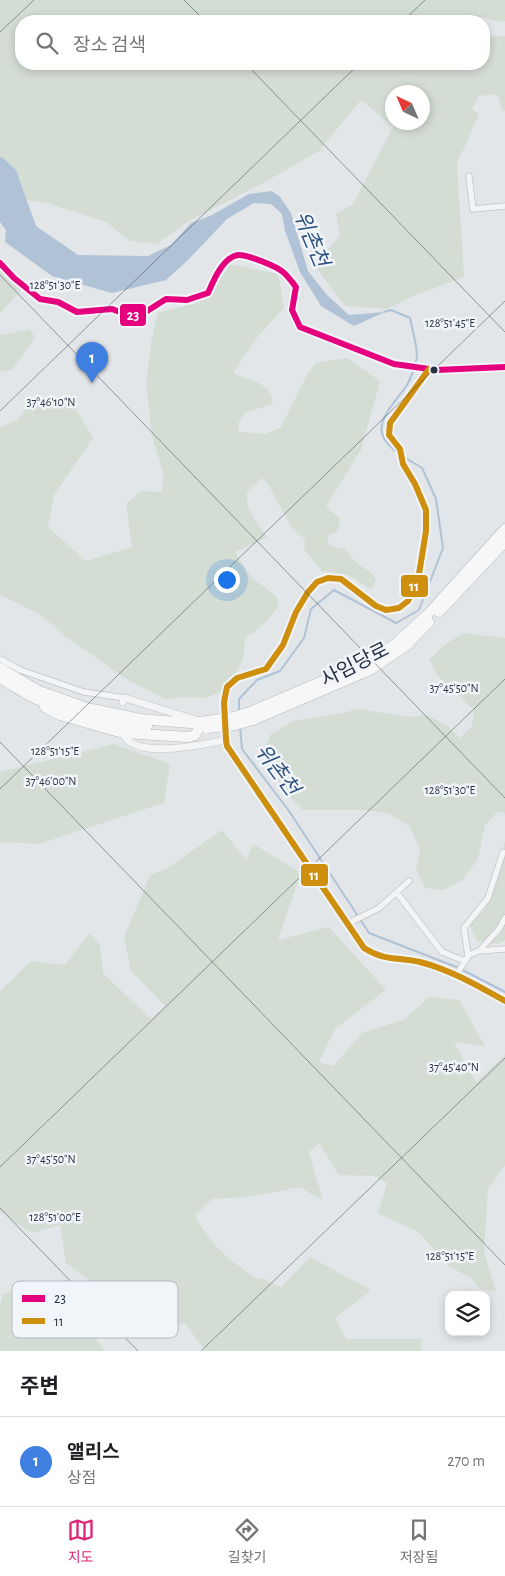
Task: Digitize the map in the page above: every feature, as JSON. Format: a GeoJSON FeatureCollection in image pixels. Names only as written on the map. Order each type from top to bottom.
{"type":"FeatureCollection","features":[{"type":"Feature","properties":{"kind":"highway","name":"사임당로"},"geometry":{"type":"LineString","coordinates":[[252,716],[370,661],[394,645],[428,614],[505,529]]}},
{"type":"Feature","properties":{"kind":"highway","name":"사임당로"},"geometry":{"type":"LineString","coordinates":[[252,716],[358,676],[394,655],[414,638],[505,542]]}},
{"type":"Feature","properties":{"kind":"highway"},"geometry":{"type":"LineString","coordinates":[[0,668],[39,691],[88,708],[140,719],[190,722],[204,725]]}},
{"type":"Feature","properties":{"kind":"highway"},"geometry":{"type":"LineString","coordinates":[[0,678],[60,715],[123,730],[189,737],[196,735],[204,725]]}},
{"type":"Feature","properties":{"kind":"highway"},"geometry":{"type":"LineString","coordinates":[[32,697],[80,714],[133,725],[235,726],[252,716]]}},
{"type":"Feature","properties":{"kind":"street"},"geometry":{"type":"LineString","coordinates":[[469,176],[473,208],[505,206]]}},
{"type":"Feature","properties":{"kind":"street"},"geometry":{"type":"LineString","coordinates":[[0,263],[14,278],[40,299],[58,302],[77,312],[112,309],[130,316],[144,313],[166,299],[187,300],[208,293],[219,271],[228,260],[236,255],[243,255],[270,264],[284,273],[296,287],[292,310],[300,327],[394,364],[429,369],[505,367]]}},
{"type":"Feature","properties":{"kind":"street"},"geometry":{"type":"LineString","coordinates":[[429,369],[390,422],[389,435],[400,449],[403,464],[415,484],[426,510],[426,531],[419,574],[408,601],[399,608],[386,610],[376,606],[341,579],[328,578],[317,582],[308,592],[296,612],[283,645],[266,669],[237,678],[228,687],[224,702],[226,740],[227,746],[364,948],[376,956],[420,962],[457,974],[505,1001]]}},
{"type":"Feature","properties":{"kind":"street"},"geometry":{"type":"LineString","coordinates":[[0,659],[27,673],[84,692],[124,700],[204,725]]}},
{"type":"Feature","properties":{"kind":"street"},"geometry":{"type":"LineString","coordinates":[[123,730],[125,738],[131,744],[141,747],[166,749],[226,740]]}},
{"type":"Feature","properties":{"kind":"street"},"geometry":{"type":"LineString","coordinates":[[465,961],[464,928],[488,898],[503,852]]}},
{"type":"Feature","properties":{"kind":"street"},"geometry":{"type":"LineString","coordinates":[[348,924],[379,908],[409,881]]}},
{"type":"Feature","properties":{"kind":"street"},"geometry":{"type":"LineString","coordinates":[[397,893],[442,952],[465,961]]}},
{"type":"Feature","properties":{"kind":"street"},"geometry":{"type":"LineString","coordinates":[[457,974],[465,961],[479,951],[499,929],[505,918]]}},
{"type":"Feature","properties":{"kind":"street"},"geometry":{"type":"LineString","coordinates":[[479,951],[505,949]]}},
{"type":"Feature","properties":{"kind":"shaded area"},"geometry":{"type":"Polygon","coordinates":[[[0,0],[505,0],[505,21],[501,22],[490,19],[490,15],[15,15],[15,70],[490,70],[490,37],[505,36],[505,111],[502,109],[497,94],[479,96],[472,109],[479,114],[457,164],[464,277],[413,296],[387,309],[345,306],[314,265],[340,236],[336,214],[353,204],[391,130],[430,130],[430,85],[385,85],[385,120],[361,100],[319,151],[265,182],[189,221],[157,244],[130,241],[106,222],[50,204],[27,200],[16,170],[0,157],[0,0]]]}},
{"type":"Feature","properties":{"kind":"shaded area"},"geometry":{"type":"Polygon","coordinates":[[[0,264],[22,290],[0,313],[0,264]]]}},
{"type":"Feature","properties":{"kind":"shaded area"},"geometry":{"type":"Polygon","coordinates":[[[228,264],[278,274],[284,308],[258,336],[233,373],[264,386],[273,404],[245,413],[238,424],[239,432],[266,434],[281,427],[308,373],[316,363],[347,358],[380,381],[361,450],[326,506],[340,519],[338,531],[329,535],[327,542],[334,547],[345,549],[356,562],[373,574],[376,581],[371,589],[348,575],[322,571],[304,549],[305,539],[292,529],[268,484],[262,478],[247,492],[247,498],[252,516],[267,537],[235,552],[251,577],[277,597],[278,607],[263,625],[245,638],[244,656],[237,671],[223,691],[205,698],[165,699],[128,680],[66,637],[41,615],[0,595],[0,428],[16,421],[33,402],[54,396],[71,401],[93,438],[54,495],[48,527],[86,561],[132,547],[126,504],[141,491],[162,492],[163,472],[152,436],[146,383],[151,343],[158,313],[196,303],[215,287],[228,264]]]}},
{"type":"Feature","properties":{"kind":"shaded area"},"geometry":{"type":"Polygon","coordinates":[[[30,329],[35,338],[12,370],[0,372],[0,335],[30,329]]]}},
{"type":"Feature","properties":{"kind":"shaded area"},"geometry":{"type":"Polygon","coordinates":[[[463,633],[505,638],[505,814],[498,811],[485,825],[478,859],[462,880],[444,890],[425,888],[416,870],[420,850],[410,827],[390,814],[366,810],[303,810],[285,791],[269,767],[266,748],[270,735],[293,721],[359,709],[408,717],[427,715],[448,726],[460,738],[472,726],[474,710],[437,675],[429,660],[442,647],[463,633]]]}},
{"type":"Feature","properties":{"kind":"shaded area"},"geometry":{"type":"Polygon","coordinates":[[[114,744],[170,764],[164,803],[39,844],[0,842],[0,772],[114,744]]]}},
{"type":"Feature","properties":{"kind":"shaded area"},"geometry":{"type":"Polygon","coordinates":[[[222,830],[246,860],[253,844],[301,873],[278,940],[329,927],[386,990],[335,1029],[319,1062],[333,1066],[362,1033],[405,1019],[429,997],[459,1000],[485,1046],[454,1042],[476,1082],[505,1055],[505,1165],[488,1189],[484,1251],[496,1292],[481,1289],[472,1279],[449,1266],[418,1232],[378,1213],[387,1183],[374,1176],[339,1175],[319,1143],[309,1152],[323,1201],[300,1187],[250,1197],[212,1199],[195,1216],[208,1236],[222,1252],[257,1279],[262,1278],[281,1287],[310,1257],[371,1290],[335,1318],[346,1339],[421,1339],[421,1351],[205,1351],[185,1323],[178,1324],[178,1281],[90,1281],[66,1263],[60,1225],[32,1233],[0,1212],[0,991],[31,961],[65,965],[90,933],[100,945],[103,973],[151,1019],[165,1006],[131,971],[124,937],[150,875],[166,869],[222,830]]]}},
{"type":"Feature","properties":{"kind":"shaded area"},"geometry":{"type":"Polygon","coordinates":[[[505,841],[505,940],[497,944],[477,941],[470,925],[486,908],[505,841]]]}},
{"type":"Feature","properties":{"kind":"shaded area"},"geometry":{"type":"Polygon","coordinates":[[[12,1290],[12,1338],[95,1338],[105,1351],[0,1351],[0,1304],[3,1294],[12,1290]]]}},
{"type":"Feature","properties":{"kind":"water"},"geometry":{"type":"Polygon","coordinates":[[[0,157],[16,170],[36,226],[78,255],[148,256],[171,245],[191,223],[210,216],[249,194],[272,191],[280,197],[291,213],[308,271],[327,295],[349,315],[385,312],[354,326],[321,306],[300,272],[285,231],[282,214],[271,204],[254,203],[227,219],[166,280],[112,293],[52,276],[5,242],[6,230],[0,222],[0,157]]]}},
{"type":"Feature","properties":{"kind":"waterway","name":"위촌천"},"geometry":{"type":"LineString","coordinates":[[384,312],[391,310],[410,318],[417,352],[416,363],[409,382],[388,411],[381,428],[383,437],[400,454]]}},
{"type":"Feature","properties":{"kind":"waterway","name":"위촌천"},"geometry":{"type":"LineString","coordinates":[[239,711],[239,699],[257,680],[280,671],[304,638],[311,609],[334,590],[396,623],[419,610],[443,548],[436,499],[422,468],[404,457]]}},
{"type":"Feature","properties":{"kind":"waterway","name":"위촌천"},"geometry":{"type":"LineString","coordinates":[[240,726],[242,749],[289,811],[369,933],[459,968],[505,992]]}},
{"type":"Feature","properties":{"kind":"transit line","name":"23"},"geometry":{"type":"LineString","coordinates":[[0,263],[14,278],[40,299],[58,302],[77,312],[112,309],[130,316],[144,313],[166,299],[187,300],[208,293],[225,262],[235,256],[243,255],[274,267],[290,279],[296,287],[292,310],[300,327],[394,364],[436,370],[505,367]]}},
{"type":"Feature","properties":{"kind":"transit line","name":"11"},"geometry":{"type":"LineString","coordinates":[[429,369],[390,423],[389,435],[400,449],[403,464],[415,484],[426,510],[426,531],[419,574],[408,601],[399,608],[386,610],[376,606],[341,579],[328,578],[317,582],[308,592],[296,612],[283,645],[266,669],[237,678],[227,687],[224,702],[226,740],[227,746],[364,948],[385,957],[420,962],[443,969],[505,1001]]}},
{"type":"Feature","properties":{"kind":"place","name":"앨리스"},"geometry":{"type":"Point","coordinates":[92,383]}}]}
